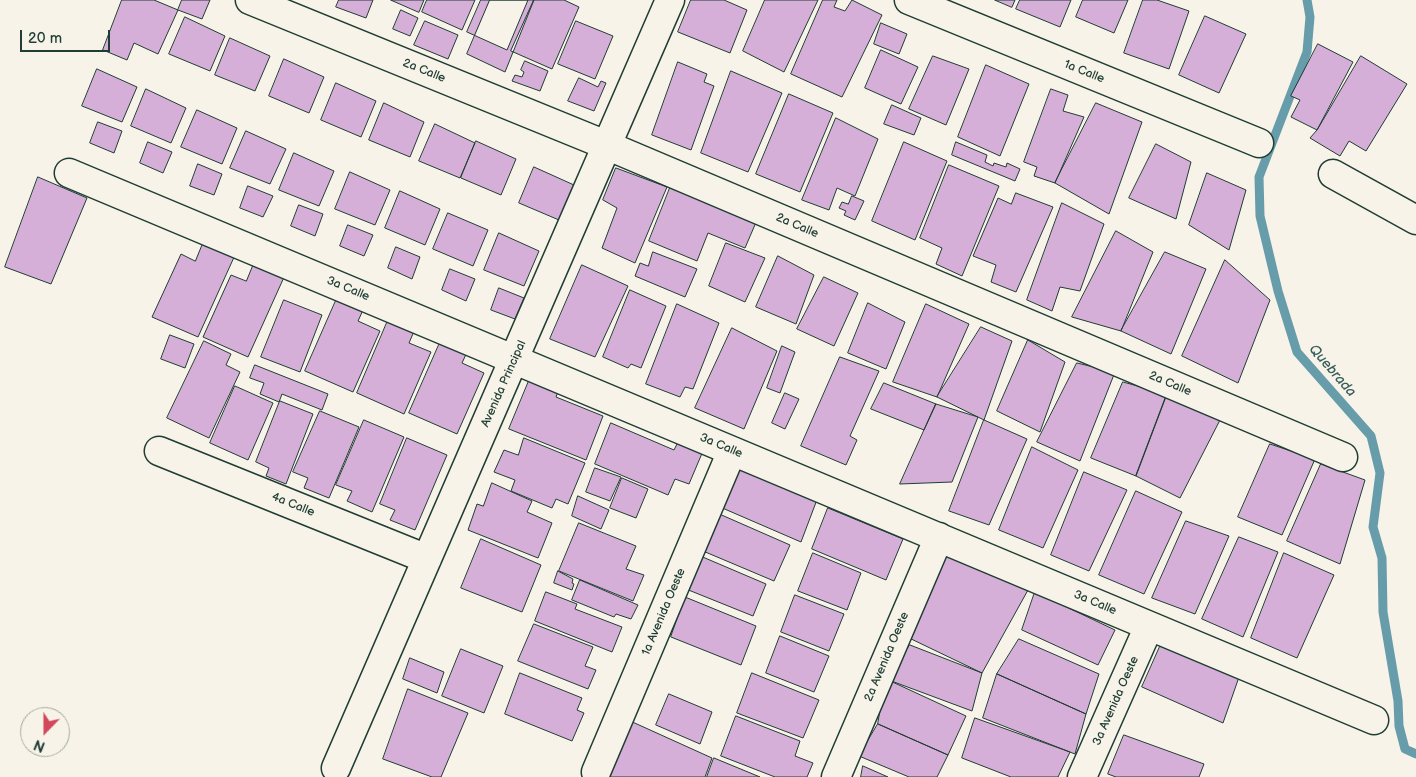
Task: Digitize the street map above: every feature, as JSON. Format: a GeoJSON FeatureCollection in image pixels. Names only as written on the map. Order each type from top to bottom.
{"type":"FeatureCollection","features":[{"type":"Feature","properties":{"kind":"street","name":"2a Calle"},"geometry":{"type":"LineString","coordinates":[[250,0],[606,145],[1343,457]]}},
{"type":"Feature","properties":{"kind":"street","name":"Avenida Principal"},"geometry":{"type":"LineString","coordinates":[[336,768],[516,359],[606,145],[670,0]]}},
{"type":"Feature","properties":{"kind":"street","name":"1a Calle"},"geometry":{"type":"LineString","coordinates":[[908,0],[1259,143]]}},
{"type":"Feature","properties":{"kind":"street","name":"3a Calle"},"geometry":{"type":"LineString","coordinates":[[68,173],[516,359],[1374,720]]}},
{"type":"Feature","properties":{"kind":"street"},"geometry":{"type":"LineString","coordinates":[[1333,174],[1416,220]]}},
{"type":"Feature","properties":{"kind":"street","name":"4a Calle"},"geometry":{"type":"LineString","coordinates":[[159,451],[427,559]]}},
{"type":"Feature","properties":{"kind":"street","name":"1a Avenida Oeste"},"geometry":{"type":"LineString","coordinates":[[596,772],[732,451]]}},
{"type":"Feature","properties":{"kind":"street","name":"2a Avenida Oeste"},"geometry":{"type":"LineString","coordinates":[[836,777],[939,537]]}},
{"type":"Feature","properties":{"kind":"street","name":"3a Avenida Oeste"},"geometry":{"type":"LineString","coordinates":[[1082,777],[1149,626]]}},
{"type":"Feature","properties":{"kind":"building"},"geometry":{"type":"Polygon","coordinates":[[[122,0],[154,0],[178,10],[158,54],[134,43],[127,60],[103,50],[122,0]]]}},
{"type":"Feature","properties":{"kind":"building"},"geometry":{"type":"Polygon","coordinates":[[[182,0],[210,0],[202,19],[178,10],[182,0]]]}},
{"type":"Feature","properties":{"kind":"building"},"geometry":{"type":"Polygon","coordinates":[[[339,0],[373,0],[366,18],[336,7],[339,0]]]}},
{"type":"Feature","properties":{"kind":"building"},"geometry":{"type":"Polygon","coordinates":[[[391,0],[424,0],[419,12],[391,0]]]}},
{"type":"Feature","properties":{"kind":"building"},"geometry":{"type":"Polygon","coordinates":[[[427,0],[475,0],[462,30],[422,12],[427,0]]]}},
{"type":"Feature","properties":{"kind":"building"},"geometry":{"type":"Polygon","coordinates":[[[481,0],[528,0],[507,50],[467,32],[481,0]]]}},
{"type":"Feature","properties":{"kind":"building"},"geometry":{"type":"Polygon","coordinates":[[[490,0],[534,0],[505,72],[467,54],[490,0]]]}},
{"type":"Feature","properties":{"kind":"building"},"geometry":{"type":"Polygon","coordinates":[[[534,0],[564,0],[579,7],[552,69],[511,51],[534,0]]]}},
{"type":"Feature","properties":{"kind":"building"},"geometry":{"type":"Polygon","coordinates":[[[691,0],[724,0],[747,10],[730,53],[678,32],[691,0]]]}},
{"type":"Feature","properties":{"kind":"building"},"geometry":{"type":"Polygon","coordinates":[[[765,0],[818,0],[784,72],[743,51],[765,0]]]}},
{"type":"Feature","properties":{"kind":"building"},"geometry":{"type":"Polygon","coordinates":[[[823,0],[837,0],[834,7],[845,11],[852,0],[882,15],[842,97],[791,74],[823,0]]]}},
{"type":"Feature","properties":{"kind":"building"},"geometry":{"type":"Polygon","coordinates":[[[995,0],[1015,0],[1012,7],[995,0]]]}},
{"type":"Feature","properties":{"kind":"building"},"geometry":{"type":"Polygon","coordinates":[[[1020,0],[1071,0],[1060,27],[1016,9],[1020,0]]]}},
{"type":"Feature","properties":{"kind":"building"},"geometry":{"type":"Polygon","coordinates":[[[1083,0],[1128,0],[1114,33],[1076,17],[1083,0]]]}},
{"type":"Feature","properties":{"kind":"building"},"geometry":{"type":"Polygon","coordinates":[[[1143,0],[1157,0],[1189,11],[1169,69],[1124,53],[1143,0]]]}},
{"type":"Feature","properties":{"kind":"building"},"geometry":{"type":"Polygon","coordinates":[[[401,10],[418,18],[410,36],[393,29],[401,10]]]}},
{"type":"Feature","properties":{"kind":"building"},"geometry":{"type":"Polygon","coordinates":[[[1205,16],[1246,34],[1219,93],[1179,75],[1205,16]]]}},
{"type":"Feature","properties":{"kind":"building"},"geometry":{"type":"Polygon","coordinates":[[[185,17],[225,36],[210,71],[169,54],[185,17]]]}},
{"type":"Feature","properties":{"kind":"building"},"geometry":{"type":"Polygon","coordinates":[[[425,21],[458,35],[448,59],[414,45],[425,21]]]}},
{"type":"Feature","properties":{"kind":"building"},"geometry":{"type":"Polygon","coordinates":[[[576,21],[613,36],[595,79],[558,64],[576,21]]]}},
{"type":"Feature","properties":{"kind":"building"},"geometry":{"type":"Polygon","coordinates":[[[881,23],[907,34],[899,54],[874,44],[881,23]]]}},
{"type":"Feature","properties":{"kind":"building"},"geometry":{"type":"Polygon","coordinates":[[[230,38],[270,56],[255,91],[215,75],[230,38]]]}},
{"type":"Feature","properties":{"kind":"building"},"geometry":{"type":"Polygon","coordinates":[[[1318,44],[1353,62],[1317,130],[1291,117],[1300,100],[1291,96],[1318,44]]]}},
{"type":"Feature","properties":{"kind":"building"},"geometry":{"type":"Polygon","coordinates":[[[881,50],[918,67],[901,104],[865,88],[881,50]]]}},
{"type":"Feature","properties":{"kind":"building"},"geometry":{"type":"Polygon","coordinates":[[[933,56],[969,69],[946,125],[909,109],[933,56]]]}},
{"type":"Feature","properties":{"kind":"building"},"geometry":{"type":"Polygon","coordinates":[[[1361,56],[1407,84],[1366,151],[1349,141],[1340,156],[1310,138],[1317,130],[1361,56]]]}},
{"type":"Feature","properties":{"kind":"building"},"geometry":{"type":"Polygon","coordinates":[[[284,59],[324,77],[309,113],[269,96],[284,59]]]}},
{"type":"Feature","properties":{"kind":"building"},"geometry":{"type":"Polygon","coordinates":[[[525,61],[548,71],[540,91],[512,81],[515,75],[522,77],[524,72],[521,70],[525,61]]]}},
{"type":"Feature","properties":{"kind":"building"},"geometry":{"type":"Polygon","coordinates":[[[678,62],[707,74],[704,82],[714,86],[691,150],[652,135],[678,62]]]}},
{"type":"Feature","properties":{"kind":"building"},"geometry":{"type":"Polygon","coordinates":[[[986,65],[1029,84],[1000,156],[958,137],[986,65]]]}},
{"type":"Feature","properties":{"kind":"building"},"geometry":{"type":"Polygon","coordinates":[[[97,69],[137,87],[122,122],[82,106],[97,69]]]}},
{"type":"Feature","properties":{"kind":"building"},"geometry":{"type":"Polygon","coordinates":[[[731,71],[782,93],[748,172],[701,153],[731,71]]]}},
{"type":"Feature","properties":{"kind":"building"},"geometry":{"type":"Polygon","coordinates":[[[579,78],[598,87],[601,81],[606,83],[594,111],[568,101],[579,78]]]}},
{"type":"Feature","properties":{"kind":"building"},"geometry":{"type":"Polygon","coordinates":[[[336,83],[376,101],[361,137],[321,120],[336,83]]]}},
{"type":"Feature","properties":{"kind":"building"},"geometry":{"type":"Polygon","coordinates":[[[146,89],[186,108],[171,143],[131,126],[146,89]]]}},
{"type":"Feature","properties":{"kind":"building"},"geometry":{"type":"Polygon","coordinates":[[[1051,89],[1068,95],[1063,111],[1084,117],[1055,183],[1034,176],[1037,167],[1024,162],[1051,89]]]}},
{"type":"Feature","properties":{"kind":"building"},"geometry":{"type":"Polygon","coordinates":[[[789,94],[833,113],[800,192],[756,174],[789,94]]]}},
{"type":"Feature","properties":{"kind":"building"},"geometry":{"type":"Polygon","coordinates":[[[384,103],[424,122],[410,157],[369,140],[384,103]]]}},
{"type":"Feature","properties":{"kind":"building"},"geometry":{"type":"Polygon","coordinates":[[[1096,103],[1142,122],[1109,214],[1055,183],[1096,103]]]}},
{"type":"Feature","properties":{"kind":"building"},"geometry":{"type":"Polygon","coordinates":[[[892,105],[921,118],[914,135],[884,124],[892,105]]]}},
{"type":"Feature","properties":{"kind":"building"},"geometry":{"type":"Polygon","coordinates":[[[197,110],[237,128],[222,164],[181,147],[197,110]]]}},
{"type":"Feature","properties":{"kind":"building"},"geometry":{"type":"Polygon","coordinates":[[[836,118],[878,139],[855,196],[837,188],[829,210],[802,200],[836,118]]]}},
{"type":"Feature","properties":{"kind":"building"},"geometry":{"type":"Polygon","coordinates":[[[98,122],[122,131],[114,153],[90,143],[98,122]]]}},
{"type":"Feature","properties":{"kind":"building"},"geometry":{"type":"Polygon","coordinates":[[[435,124],[475,143],[460,178],[419,161],[435,124]]]}},
{"type":"Feature","properties":{"kind":"building"},"geometry":{"type":"Polygon","coordinates":[[[246,131],[286,149],[270,184],[230,168],[246,131]]]}},
{"type":"Feature","properties":{"kind":"building"},"geometry":{"type":"Polygon","coordinates":[[[476,141],[516,159],[501,195],[461,178],[476,141]]]}},
{"type":"Feature","properties":{"kind":"building"},"geometry":{"type":"Polygon","coordinates":[[[148,142],[172,152],[163,173],[140,163],[148,142]]]}},
{"type":"Feature","properties":{"kind":"building"},"geometry":{"type":"Polygon","coordinates":[[[904,142],[947,161],[915,240],[872,221],[904,142]]]}},
{"type":"Feature","properties":{"kind":"building"},"geometry":{"type":"Polygon","coordinates":[[[956,142],[987,155],[985,162],[993,166],[994,163],[1006,167],[1007,163],[1020,169],[1015,181],[952,155],[956,142]]]}},
{"type":"Feature","properties":{"kind":"building"},"geometry":{"type":"Polygon","coordinates":[[[1156,144],[1191,162],[1176,219],[1129,198],[1156,144]]]}},
{"type":"Feature","properties":{"kind":"building"},"geometry":{"type":"Polygon","coordinates":[[[294,153],[334,171],[319,206],[279,190],[294,153]]]}},
{"type":"Feature","properties":{"kind":"building"},"geometry":{"type":"Polygon","coordinates":[[[198,164],[222,174],[214,195],[190,186],[198,164]]]}},
{"type":"Feature","properties":{"kind":"building"},"geometry":{"type":"Polygon","coordinates":[[[949,165],[999,186],[962,276],[936,264],[942,248],[920,238],[949,165]]]}},
{"type":"Feature","properties":{"kind":"building"},"geometry":{"type":"Polygon","coordinates":[[[534,167],[574,185],[559,220],[519,203],[534,167]]]}},
{"type":"Feature","properties":{"kind":"building"},"geometry":{"type":"Polygon","coordinates":[[[616,168],[667,187],[635,263],[602,248],[617,208],[603,200],[616,168]]]}},
{"type":"Feature","properties":{"kind":"building"},"geometry":{"type":"Polygon","coordinates":[[[350,172],[390,190],[375,225],[335,209],[350,172]]]}},
{"type":"Feature","properties":{"kind":"building"},"geometry":{"type":"Polygon","coordinates":[[[1207,173],[1246,190],[1229,250],[1189,225],[1207,173]]]}},
{"type":"Feature","properties":{"kind":"building"},"geometry":{"type":"Polygon","coordinates":[[[38,177],[87,198],[51,284],[5,267],[38,177]]]}},
{"type":"Feature","properties":{"kind":"building"},"geometry":{"type":"Polygon","coordinates":[[[248,186],[273,196],[263,217],[240,208],[248,186]]]}},
{"type":"Feature","properties":{"kind":"building"},"geometry":{"type":"Polygon","coordinates":[[[670,188],[757,220],[745,248],[708,233],[697,261],[649,241],[670,188]]]}},
{"type":"Feature","properties":{"kind":"building"},"geometry":{"type":"Polygon","coordinates":[[[400,191],[440,209],[425,245],[385,228],[400,191]]]}},
{"type":"Feature","properties":{"kind":"building"},"geometry":{"type":"Polygon","coordinates":[[[1016,193],[1053,207],[1016,292],[991,282],[996,265],[973,256],[998,198],[1011,204],[1016,193]]]}},
{"type":"Feature","properties":{"kind":"building"},"geometry":{"type":"Polygon","coordinates":[[[852,196],[864,201],[855,220],[844,215],[846,211],[839,208],[842,202],[848,204],[852,196]]]}},
{"type":"Feature","properties":{"kind":"building"},"geometry":{"type":"Polygon","coordinates":[[[1062,203],[1104,224],[1080,291],[1060,287],[1052,311],[1027,300],[1062,203]]]}},
{"type":"Feature","properties":{"kind":"building"},"geometry":{"type":"Polygon","coordinates":[[[299,205],[323,214],[315,236],[291,226],[299,205]]]}},
{"type":"Feature","properties":{"kind":"building"},"geometry":{"type":"Polygon","coordinates":[[[448,213],[488,230],[473,266],[433,249],[448,213]]]}},
{"type":"Feature","properties":{"kind":"building"},"geometry":{"type":"Polygon","coordinates":[[[348,225],[373,235],[364,256],[340,246],[348,225]]]}},
{"type":"Feature","properties":{"kind":"building"},"geometry":{"type":"Polygon","coordinates":[[[1116,231],[1153,252],[1121,331],[1072,317],[1116,231]]]}},
{"type":"Feature","properties":{"kind":"building"},"geometry":{"type":"Polygon","coordinates":[[[499,233],[539,251],[524,286],[484,270],[499,233]]]}},
{"type":"Feature","properties":{"kind":"building"},"geometry":{"type":"Polygon","coordinates":[[[204,241],[235,255],[198,337],[152,317],[181,254],[195,261],[204,241]]]}},
{"type":"Feature","properties":{"kind":"building"},"geometry":{"type":"Polygon","coordinates":[[[726,243],[765,258],[745,302],[709,286],[726,243]]]}},
{"type":"Feature","properties":{"kind":"building"},"geometry":{"type":"Polygon","coordinates":[[[396,247],[420,257],[412,279],[388,268],[396,247]]]}},
{"type":"Feature","properties":{"kind":"building"},"geometry":{"type":"Polygon","coordinates":[[[653,252],[697,269],[685,297],[635,276],[640,263],[648,266],[653,252]]]}},
{"type":"Feature","properties":{"kind":"building"},"geometry":{"type":"Polygon","coordinates":[[[1165,252],[1206,269],[1171,354],[1121,331],[1165,252]]]}},
{"type":"Feature","properties":{"kind":"building"},"geometry":{"type":"Polygon","coordinates":[[[778,256],[814,275],[796,324],[756,307],[778,256]]]}},
{"type":"Feature","properties":{"kind":"building"},"geometry":{"type":"Polygon","coordinates":[[[1225,260],[1270,300],[1238,383],[1182,356],[1225,260]]]}},
{"type":"Feature","properties":{"kind":"building"},"geometry":{"type":"Polygon","coordinates":[[[255,261],[285,275],[248,357],[203,337],[231,275],[246,281],[255,261]]]}},
{"type":"Feature","properties":{"kind":"building"},"geometry":{"type":"Polygon","coordinates":[[[582,265],[628,286],[595,357],[550,339],[582,265]]]}},
{"type":"Feature","properties":{"kind":"building"},"geometry":{"type":"Polygon","coordinates":[[[450,269],[475,279],[466,301],[442,290],[450,269]]]}},
{"type":"Feature","properties":{"kind":"building"},"geometry":{"type":"Polygon","coordinates":[[[824,277],[858,293],[834,346],[797,329],[824,277]]]}},
{"type":"Feature","properties":{"kind":"building"},"geometry":{"type":"Polygon","coordinates":[[[499,288],[524,298],[515,319],[491,310],[499,288]]]}},
{"type":"Feature","properties":{"kind":"building"},"geometry":{"type":"Polygon","coordinates":[[[630,290],[666,306],[641,368],[631,364],[628,368],[603,357],[630,290]]]}},
{"type":"Feature","properties":{"kind":"building"},"geometry":{"type":"Polygon","coordinates":[[[338,296],[364,308],[358,321],[380,331],[353,392],[305,371],[338,296]]]}},
{"type":"Feature","properties":{"kind":"building"},"geometry":{"type":"Polygon","coordinates":[[[284,300],[322,315],[300,372],[261,357],[284,300]]]}},
{"type":"Feature","properties":{"kind":"building"},"geometry":{"type":"Polygon","coordinates":[[[868,303],[905,322],[886,369],[848,353],[868,303]]]}},
{"type":"Feature","properties":{"kind":"building"},"geometry":{"type":"Polygon","coordinates":[[[677,304],[719,323],[693,389],[685,387],[680,397],[646,384],[677,304]]]}},
{"type":"Feature","properties":{"kind":"building"},"geometry":{"type":"Polygon","coordinates":[[[926,304],[969,324],[937,397],[893,382],[926,304]]]}},
{"type":"Feature","properties":{"kind":"building"},"geometry":{"type":"Polygon","coordinates":[[[389,318],[415,329],[409,343],[431,352],[404,414],[357,393],[389,318]]]}},
{"type":"Feature","properties":{"kind":"building"},"geometry":{"type":"Polygon","coordinates":[[[981,327],[1012,341],[984,420],[937,397],[981,327]]]}},
{"type":"Feature","properties":{"kind":"building"},"geometry":{"type":"Polygon","coordinates":[[[732,328],[777,351],[744,429],[695,408],[732,328]]]}},
{"type":"Feature","properties":{"kind":"building"},"geometry":{"type":"Polygon","coordinates":[[[170,335],[194,344],[185,368],[161,359],[170,335]]]}},
{"type":"Feature","properties":{"kind":"building"},"geometry":{"type":"Polygon","coordinates":[[[442,338],[468,350],[462,363],[484,373],[457,434],[409,413],[442,338]]]}},
{"type":"Feature","properties":{"kind":"building"},"geometry":{"type":"Polygon","coordinates":[[[1028,340],[1065,362],[1040,432],[997,411],[1028,340]]]}},
{"type":"Feature","properties":{"kind":"building"},"geometry":{"type":"Polygon","coordinates":[[[204,341],[231,354],[226,365],[240,372],[209,438],[167,418],[204,341]]]}},
{"type":"Feature","properties":{"kind":"building"},"geometry":{"type":"Polygon","coordinates":[[[782,346],[795,352],[780,393],[767,388],[782,346]]]}},
{"type":"Feature","properties":{"kind":"building"},"geometry":{"type":"Polygon","coordinates":[[[840,357],[879,371],[850,436],[857,440],[846,465],[801,446],[840,357]]]}},
{"type":"Feature","properties":{"kind":"building"},"geometry":{"type":"Polygon","coordinates":[[[1077,363],[1115,372],[1080,461],[1037,442],[1077,363]]]}},
{"type":"Feature","properties":{"kind":"building"},"geometry":{"type":"Polygon","coordinates":[[[255,365],[328,394],[322,410],[282,394],[279,402],[260,394],[264,383],[250,378],[255,365]]]}},
{"type":"Feature","properties":{"kind":"building"},"geometry":{"type":"Polygon","coordinates":[[[531,376],[559,389],[556,397],[603,416],[586,460],[509,429],[531,376]]]}},
{"type":"Feature","properties":{"kind":"building"},"geometry":{"type":"Polygon","coordinates":[[[1123,382],[1167,394],[1136,476],[1091,458],[1123,382]]]}},
{"type":"Feature","properties":{"kind":"building"},"geometry":{"type":"Polygon","coordinates":[[[884,383],[936,404],[924,430],[871,409],[884,383]]]}},
{"type":"Feature","properties":{"kind":"building"},"geometry":{"type":"Polygon","coordinates":[[[235,386],[273,403],[248,460],[210,443],[235,386]]]}},
{"type":"Feature","properties":{"kind":"building"},"geometry":{"type":"Polygon","coordinates":[[[785,393],[799,399],[785,429],[772,423],[785,393]]]}},
{"type":"Feature","properties":{"kind":"building"},"geometry":{"type":"Polygon","coordinates":[[[1167,394],[1220,420],[1180,498],[1136,476],[1167,394]]]}},
{"type":"Feature","properties":{"kind":"building"},"geometry":{"type":"Polygon","coordinates":[[[280,401],[313,414],[286,484],[266,476],[269,468],[256,462],[280,401]]]}},
{"type":"Feature","properties":{"kind":"building"},"geometry":{"type":"Polygon","coordinates":[[[936,404],[978,417],[952,482],[900,484],[936,404]]]}},
{"type":"Feature","properties":{"kind":"building"},"geometry":{"type":"Polygon","coordinates":[[[320,411],[359,427],[329,498],[304,488],[308,478],[293,472],[320,411]]]}},
{"type":"Feature","properties":{"kind":"building"},"geometry":{"type":"Polygon","coordinates":[[[364,420],[404,437],[372,512],[347,501],[352,491],[336,485],[364,420]]]}},
{"type":"Feature","properties":{"kind":"building"},"geometry":{"type":"Polygon","coordinates":[[[984,420],[1027,439],[989,525],[949,511],[984,420]]]}},
{"type":"Feature","properties":{"kind":"building"},"geometry":{"type":"Polygon","coordinates":[[[611,423],[674,450],[679,440],[703,451],[689,484],[675,479],[668,495],[595,464],[611,423]]]}},
{"type":"Feature","properties":{"kind":"building"},"geometry":{"type":"Polygon","coordinates":[[[407,438],[447,455],[415,530],[390,520],[395,510],[380,504],[407,438]]]}},
{"type":"Feature","properties":{"kind":"building"},"geometry":{"type":"Polygon","coordinates":[[[524,438],[585,463],[568,504],[556,499],[552,508],[511,491],[515,480],[494,472],[504,450],[518,455],[524,438]]]}},
{"type":"Feature","properties":{"kind":"building"},"geometry":{"type":"Polygon","coordinates":[[[1270,444],[1315,459],[1282,535],[1238,517],[1270,444]]]}},
{"type":"Feature","properties":{"kind":"building"},"geometry":{"type":"Polygon","coordinates":[[[1032,447],[1078,470],[1043,548],[999,530],[1032,447]]]}},
{"type":"Feature","properties":{"kind":"building"},"geometry":{"type":"Polygon","coordinates":[[[738,462],[818,497],[801,542],[720,507],[738,462]]]}},
{"type":"Feature","properties":{"kind":"building"},"geometry":{"type":"Polygon","coordinates":[[[1321,464],[1365,480],[1340,564],[1287,541],[1321,464]]]}},
{"type":"Feature","properties":{"kind":"building"},"geometry":{"type":"Polygon","coordinates":[[[595,468],[621,477],[610,501],[586,492],[595,468]]]}},
{"type":"Feature","properties":{"kind":"building"},"geometry":{"type":"Polygon","coordinates":[[[1084,472],[1127,490],[1089,571],[1051,555],[1084,472]]]}},
{"type":"Feature","properties":{"kind":"building"},"geometry":{"type":"Polygon","coordinates":[[[622,478],[648,489],[636,518],[610,508],[622,478]]]}},
{"type":"Feature","properties":{"kind":"building"},"geometry":{"type":"Polygon","coordinates":[[[492,483],[532,501],[527,512],[552,523],[538,558],[468,530],[477,504],[483,506],[492,483]]]}},
{"type":"Feature","properties":{"kind":"building"},"geometry":{"type":"Polygon","coordinates":[[[1136,491],[1182,512],[1144,594],[1099,575],[1136,491]]]}},
{"type":"Feature","properties":{"kind":"building"},"geometry":{"type":"Polygon","coordinates":[[[578,496],[609,510],[601,529],[572,516],[578,496]]]}},
{"type":"Feature","properties":{"kind":"building"},"geometry":{"type":"Polygon","coordinates":[[[828,508],[903,539],[886,580],[812,549],[828,508]]]}},
{"type":"Feature","properties":{"kind":"building"},"geometry":{"type":"Polygon","coordinates":[[[717,513],[790,545],[774,581],[703,551],[717,513]]]}},
{"type":"Feature","properties":{"kind":"building"},"geometry":{"type":"Polygon","coordinates":[[[1186,521],[1229,536],[1195,614],[1152,598],[1186,521]]]}},
{"type":"Feature","properties":{"kind":"building"},"geometry":{"type":"Polygon","coordinates":[[[579,523],[636,546],[626,569],[644,575],[633,601],[559,571],[579,523]]]}},
{"type":"Feature","properties":{"kind":"building"},"geometry":{"type":"Polygon","coordinates":[[[1239,537],[1278,552],[1243,637],[1202,619],[1239,537]]]}},
{"type":"Feature","properties":{"kind":"building"},"geometry":{"type":"Polygon","coordinates":[[[481,539],[541,565],[522,612],[461,588],[481,539]]]}},
{"type":"Feature","properties":{"kind":"building"},"geometry":{"type":"Polygon","coordinates":[[[813,553],[861,573],[847,610],[798,591],[813,553]]]}},
{"type":"Feature","properties":{"kind":"building"},"geometry":{"type":"Polygon","coordinates":[[[942,553],[1028,590],[982,673],[905,636],[942,553]]]}},
{"type":"Feature","properties":{"kind":"building"},"geometry":{"type":"Polygon","coordinates":[[[1284,553],[1334,575],[1297,658],[1251,638],[1284,553]]]}},
{"type":"Feature","properties":{"kind":"building"},"geometry":{"type":"Polygon","coordinates":[[[698,555],[766,584],[753,616],[686,589],[698,555]]]}},
{"type":"Feature","properties":{"kind":"building"},"geometry":{"type":"Polygon","coordinates":[[[558,571],[573,579],[572,590],[554,583],[558,571]]]}},
{"type":"Feature","properties":{"kind":"building"},"geometry":{"type":"Polygon","coordinates":[[[580,580],[638,605],[631,619],[616,614],[614,617],[572,600],[580,580]]]}},
{"type":"Feature","properties":{"kind":"building"},"geometry":{"type":"Polygon","coordinates":[[[546,592],[577,604],[575,609],[622,627],[612,652],[535,621],[546,592]]]}},
{"type":"Feature","properties":{"kind":"building"},"geometry":{"type":"Polygon","coordinates":[[[1035,592],[1115,630],[1098,665],[1022,630],[1035,592]]]}},
{"type":"Feature","properties":{"kind":"building"},"geometry":{"type":"Polygon","coordinates":[[[795,595],[844,614],[829,651],[781,632],[795,595]]]}},
{"type":"Feature","properties":{"kind":"building"},"geometry":{"type":"Polygon","coordinates":[[[685,597],[756,626],[741,665],[671,637],[685,597]]]}},
{"type":"Feature","properties":{"kind":"building"},"geometry":{"type":"Polygon","coordinates":[[[534,624],[593,647],[585,666],[596,670],[588,689],[518,661],[534,624]]]}},
{"type":"Feature","properties":{"kind":"building"},"geometry":{"type":"Polygon","coordinates":[[[780,636],[829,656],[814,692],[766,673],[780,636]]]}},
{"type":"Feature","properties":{"kind":"building"},"geometry":{"type":"Polygon","coordinates":[[[1019,639],[1099,674],[1086,714],[997,674],[1019,639]]]}},
{"type":"Feature","properties":{"kind":"building"},"geometry":{"type":"Polygon","coordinates":[[[1162,642],[1239,677],[1223,723],[1142,687],[1162,642]]]}},
{"type":"Feature","properties":{"kind":"building"},"geometry":{"type":"Polygon","coordinates":[[[910,645],[982,673],[972,711],[886,679],[910,645]]]}},
{"type":"Feature","properties":{"kind":"building"},"geometry":{"type":"Polygon","coordinates":[[[461,649],[503,666],[484,713],[442,696],[461,649]]]}},
{"type":"Feature","properties":{"kind":"building"},"geometry":{"type":"Polygon","coordinates":[[[410,658],[444,672],[437,693],[403,679],[410,658]]]}},
{"type":"Feature","properties":{"kind":"building"},"geometry":{"type":"Polygon","coordinates":[[[520,673],[582,698],[577,710],[584,713],[572,741],[505,714],[520,673]]]}},
{"type":"Feature","properties":{"kind":"building"},"geometry":{"type":"Polygon","coordinates":[[[752,673],[819,700],[803,738],[737,713],[752,673]]]}},
{"type":"Feature","properties":{"kind":"building"},"geometry":{"type":"Polygon","coordinates":[[[997,674],[1086,714],[1075,754],[983,718],[997,674]]]}},
{"type":"Feature","properties":{"kind":"building"},"geometry":{"type":"Polygon","coordinates":[[[886,679],[966,716],[948,755],[878,724],[886,679]]]}},
{"type":"Feature","properties":{"kind":"building"},"geometry":{"type":"Polygon","coordinates":[[[408,689],[468,713],[441,777],[432,777],[383,759],[408,689]]]}},
{"type":"Feature","properties":{"kind":"building"},"geometry":{"type":"Polygon","coordinates":[[[669,694],[712,712],[700,744],[656,725],[669,694]]]}},
{"type":"Feature","properties":{"kind":"building"},"geometry":{"type":"Polygon","coordinates":[[[736,716],[800,741],[795,756],[813,763],[807,777],[775,777],[721,756],[736,716]]]}},
{"type":"Feature","properties":{"kind":"building"},"geometry":{"type":"Polygon","coordinates":[[[975,718],[1070,752],[1058,777],[1011,777],[962,758],[975,718]]]}},
{"type":"Feature","properties":{"kind":"building"},"geometry":{"type":"Polygon","coordinates":[[[628,720],[712,758],[705,777],[607,777],[628,720]]]}},
{"type":"Feature","properties":{"kind":"building"},"geometry":{"type":"Polygon","coordinates":[[[878,724],[948,755],[937,777],[909,777],[859,756],[878,724]]]}},
{"type":"Feature","properties":{"kind":"building"},"geometry":{"type":"Polygon","coordinates":[[[1124,735],[1204,764],[1199,777],[1116,777],[1108,774],[1124,735]]]}},
{"type":"Feature","properties":{"kind":"building"},"geometry":{"type":"Polygon","coordinates":[[[714,758],[760,777],[707,777],[714,758]]]}},
{"type":"Feature","properties":{"kind":"building"},"geometry":{"type":"Polygon","coordinates":[[[863,766],[888,777],[861,777],[863,766]]]}},
{"type":"Feature","properties":{"kind":"waterway","name":"Quebrada"},"geometry":{"type":"LineString","coordinates":[[1307,0],[1310,17],[1307,52],[1259,177],[1260,216],[1278,291],[1297,352],[1371,436],[1380,473],[1373,527],[1382,558],[1383,612],[1398,701],[1399,726],[1405,749],[1416,754]]}}]}
